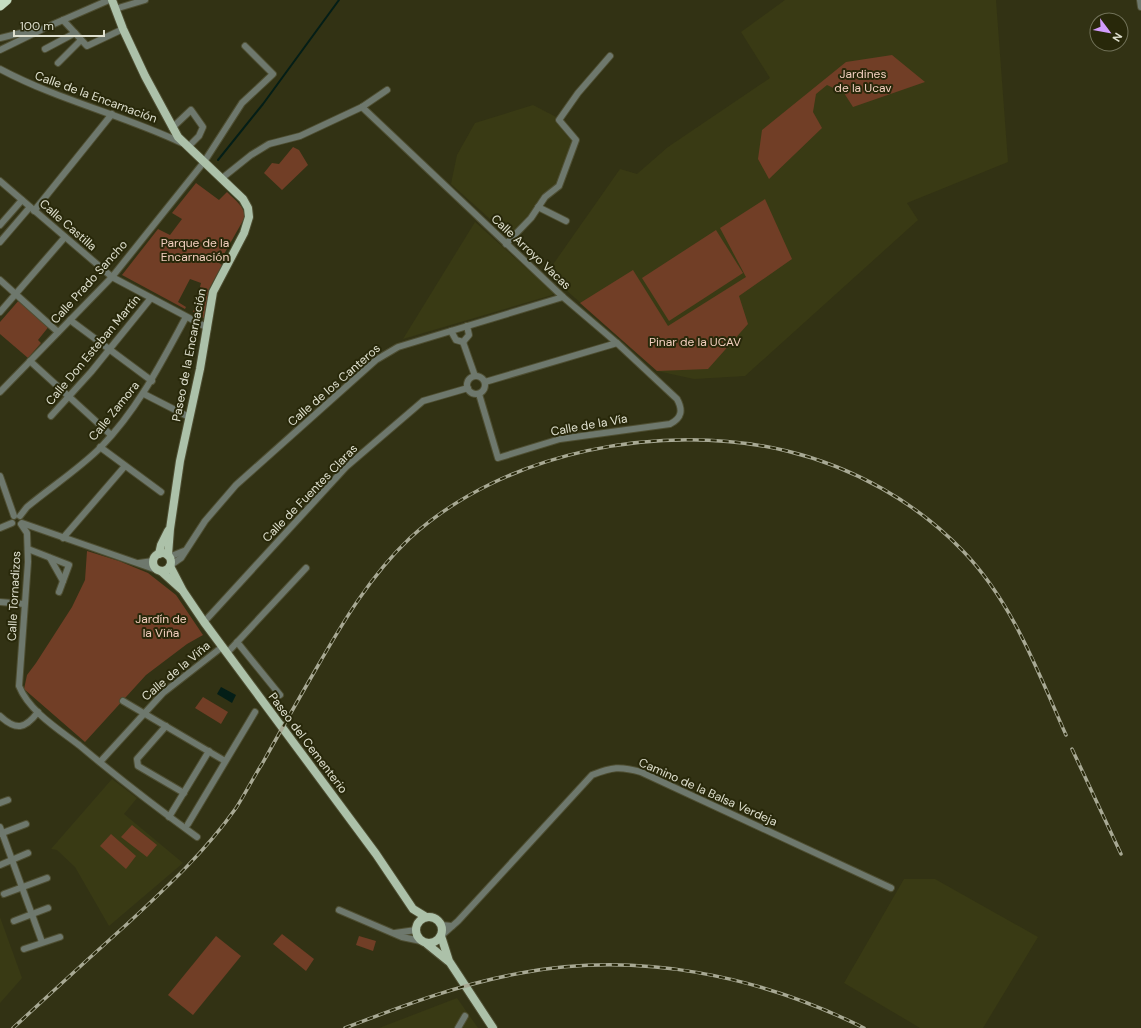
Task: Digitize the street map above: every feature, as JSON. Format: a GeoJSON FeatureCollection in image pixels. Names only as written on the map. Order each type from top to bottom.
{"type":"FeatureCollection","features":[{"type":"Feature","properties":{"kind":"highway"},"geometry":{"type":"LineString","coordinates":[[0,6],[7,0]]}},
{"type":"Feature","properties":{"kind":"main road","name":"Paseo de la Encarnación"},"geometry":{"type":"LineString","coordinates":[[112,0],[123,29],[145,76],[172,128],[187,146],[243,199],[248,208],[249,217],[244,232],[213,292],[208,328],[180,461],[170,529],[170,561]]}},
{"type":"Feature","properties":{"kind":"main road","name":"Paseo de la Encarnación"},"geometry":{"type":"LineString","coordinates":[[156,557],[170,529]]}},
{"type":"Feature","properties":{"kind":"main road"},"geometry":{"type":"LineString","coordinates":[[156,557],[170,561],[166,570],[159,571],[154,566],[156,557]]}},
{"type":"Feature","properties":{"kind":"main road","name":"Paseo del Cementerio"},"geometry":{"type":"LineString","coordinates":[[170,561],[183,591],[204,622],[376,854],[413,909],[426,917]]}},
{"type":"Feature","properties":{"kind":"main road","name":"Paseo del Cementerio"},"geometry":{"type":"LineString","coordinates":[[159,571],[183,591]]}},
{"type":"Feature","properties":{"kind":"main road","name":"Paseo del Cementerio"},"geometry":{"type":"LineString","coordinates":[[413,909],[416,927]]}},
{"type":"Feature","properties":{"kind":"main road"},"geometry":{"type":"LineString","coordinates":[[449,961],[416,935],[416,927],[426,917],[435,918],[441,925],[441,936],[449,961],[493,1028]]}},
{"type":"Feature","properties":{"kind":"main road"},"geometry":{"type":"LineString","coordinates":[[424,942],[435,942],[441,936]]}},
{"type":"Feature","properties":{"kind":"street"},"geometry":{"type":"LineString","coordinates":[[0,50],[47,27],[109,0]]}},
{"type":"Feature","properties":{"kind":"street"},"geometry":{"type":"LineString","coordinates":[[115,9],[146,0]]}},
{"type":"Feature","properties":{"kind":"street"},"geometry":{"type":"LineString","coordinates":[[1140,0],[1141,7]]}},
{"type":"Feature","properties":{"kind":"street"},"geometry":{"type":"LineString","coordinates":[[63,20],[86,46],[123,29]]}},
{"type":"Feature","properties":{"kind":"street"},"geometry":{"type":"LineString","coordinates":[[0,38],[47,27]]}},
{"type":"Feature","properties":{"kind":"street"},"geometry":{"type":"LineString","coordinates":[[45,49],[75,33]]}},
{"type":"Feature","properties":{"kind":"street"},"geometry":{"type":"LineString","coordinates":[[58,63],[80,40]]}},
{"type":"Feature","properties":{"kind":"street","name":"Calle Prado Sancho"},"geometry":{"type":"LineString","coordinates":[[0,392],[112,277],[204,162],[242,103],[273,74],[245,46]]}},
{"type":"Feature","properties":{"kind":"street"},"geometry":{"type":"LineString","coordinates":[[506,244],[531,218],[544,197],[559,186],[576,140],[559,120],[578,93],[610,56]]}},
{"type":"Feature","properties":{"kind":"street","name":"Calle de la Encarnación"},"geometry":{"type":"LineString","coordinates":[[0,69],[32,86],[154,130],[187,146]]}},
{"type":"Feature","properties":{"kind":"street"},"geometry":{"type":"LineString","coordinates":[[217,174],[269,144],[300,136],[362,106],[387,90]]}},
{"type":"Feature","properties":{"kind":"street","name":"Calle Arroyo Vacas"},"geometry":{"type":"LineString","coordinates":[[362,106],[506,244],[677,399],[681,406],[681,414]]}},
{"type":"Feature","properties":{"kind":"street"},"geometry":{"type":"LineString","coordinates":[[172,128],[191,110],[194,113],[203,127],[200,136],[187,146]]}},
{"type":"Feature","properties":{"kind":"street"},"geometry":{"type":"LineString","coordinates":[[0,242],[32,209],[112,114]]}},
{"type":"Feature","properties":{"kind":"street","name":"Calle Castilla"},"geometry":{"type":"LineString","coordinates":[[0,181],[112,277],[208,328]]}},
{"type":"Feature","properties":{"kind":"street"},"geometry":{"type":"LineString","coordinates":[[0,225],[22,200]]}},
{"type":"Feature","properties":{"kind":"street"},"geometry":{"type":"LineString","coordinates":[[538,207],[566,222]]}},
{"type":"Feature","properties":{"kind":"street"},"geometry":{"type":"LineString","coordinates":[[0,312],[64,237]]}},
{"type":"Feature","properties":{"kind":"street"},"geometry":{"type":"LineString","coordinates":[[0,280],[58,332]]}},
{"type":"Feature","properties":{"kind":"street","name":"Calle de los Canteros"},"geometry":{"type":"LineString","coordinates":[[170,561],[181,558],[205,520],[236,485],[376,360],[398,347],[563,297]]}},
{"type":"Feature","properties":{"kind":"street","name":"Calle Don Esteban Martín"},"geometry":{"type":"LineString","coordinates":[[51,416],[111,348],[151,298]]}},
{"type":"Feature","properties":{"kind":"street","name":"Calle Zamora"},"geometry":{"type":"LineString","coordinates":[[15,519],[27,507],[100,448],[144,394],[186,317]]}},
{"type":"Feature","properties":{"kind":"street"},"geometry":{"type":"LineString","coordinates":[[70,320],[111,348],[152,381]]}},
{"type":"Feature","properties":{"kind":"street"},"geometry":{"type":"LineString","coordinates":[[463,342],[469,335],[467,326]]}},
{"type":"Feature","properties":{"kind":"street"},"geometry":{"type":"LineString","coordinates":[[450,331],[456,340],[463,342]]}},
{"type":"Feature","properties":{"kind":"street"},"geometry":{"type":"LineString","coordinates":[[463,342],[475,376]]}},
{"type":"Feature","properties":{"kind":"street"},"geometry":{"type":"LineString","coordinates":[[485,382],[617,343]]}},
{"type":"Feature","properties":{"kind":"street"},"geometry":{"type":"LineString","coordinates":[[30,361],[111,435]]}},
{"type":"Feature","properties":{"kind":"street"},"geometry":{"type":"LineString","coordinates":[[475,376],[480,377],[485,382],[485,388],[479,394],[471,392],[468,388],[470,379],[475,376]]}},
{"type":"Feature","properties":{"kind":"street","name":"Calle de Fuentes Claras"},"geometry":{"type":"LineString","coordinates":[[204,622],[346,468],[424,401],[468,388]]}},
{"type":"Feature","properties":{"kind":"street"},"geometry":{"type":"LineString","coordinates":[[144,394],[190,417]]}},
{"type":"Feature","properties":{"kind":"street","name":"Calle de la Vía"},"geometry":{"type":"LineString","coordinates":[[479,394],[498,458],[560,439],[670,424],[677,420],[681,414]]}},
{"type":"Feature","properties":{"kind":"street"},"geometry":{"type":"LineString","coordinates":[[100,448],[161,492]]}},
{"type":"Feature","properties":{"kind":"street"},"geometry":{"type":"LineString","coordinates":[[63,538],[125,466]]}},
{"type":"Feature","properties":{"kind":"street","name":"Calle Tornadizos"},"geometry":{"type":"LineString","coordinates":[[0,476],[15,519],[22,519],[22,524],[27,533],[28,549],[19,686],[23,696],[38,712],[169,817],[197,837]]}},
{"type":"Feature","properties":{"kind":"street"},"geometry":{"type":"LineString","coordinates":[[0,522],[15,519]]}},
{"type":"Feature","properties":{"kind":"street"},"geometry":{"type":"LineString","coordinates":[[0,528],[15,519]]}},
{"type":"Feature","properties":{"kind":"street","name":"Paseo del Cementerio"},"geometry":{"type":"LineString","coordinates":[[15,519],[18,526],[22,524],[159,571]]}},
{"type":"Feature","properties":{"kind":"street"},"geometry":{"type":"LineString","coordinates":[[28,549],[69,564],[59,592]]}},
{"type":"Feature","properties":{"kind":"street"},"geometry":{"type":"LineString","coordinates":[[138,564],[156,557]]}},
{"type":"Feature","properties":{"kind":"street"},"geometry":{"type":"LineString","coordinates":[[50,558],[63,581]]}},
{"type":"Feature","properties":{"kind":"street","name":"Calle de la Viña"},"geometry":{"type":"LineString","coordinates":[[100,762],[163,693],[237,642],[306,568]]}},
{"type":"Feature","properties":{"kind":"street"},"geometry":{"type":"LineString","coordinates":[[0,602],[24,604]]}},
{"type":"Feature","properties":{"kind":"street"},"geometry":{"type":"LineString","coordinates":[[237,642],[280,695]]}},
{"type":"Feature","properties":{"kind":"street","name":"Calle de la Viña"},"geometry":{"type":"LineString","coordinates":[[124,701],[225,761]]}},
{"type":"Feature","properties":{"kind":"street"},"geometry":{"type":"LineString","coordinates":[[0,717],[9,724],[17,727],[25,725],[38,712]]}},
{"type":"Feature","properties":{"kind":"street"},"geometry":{"type":"LineString","coordinates":[[188,824],[255,712]]}},
{"type":"Feature","properties":{"kind":"street"},"geometry":{"type":"LineString","coordinates":[[166,726],[137,759],[138,766],[184,793]]}},
{"type":"Feature","properties":{"kind":"street"},"geometry":{"type":"LineString","coordinates":[[169,817],[209,752]]}},
{"type":"Feature","properties":{"kind":"street","name":"Camino de la Balsa Verdeja"},"geometry":{"type":"LineString","coordinates":[[441,936],[592,775],[610,768],[624,767],[641,772],[891,888]]}},
{"type":"Feature","properties":{"kind":"street"},"geometry":{"type":"LineString","coordinates":[[0,803],[8,800]]}},
{"type":"Feature","properties":{"kind":"street"},"geometry":{"type":"LineString","coordinates":[[26,824],[1,832],[42,942]]}},
{"type":"Feature","properties":{"kind":"street"},"geometry":{"type":"LineString","coordinates":[[0,865],[28,853]]}},
{"type":"Feature","properties":{"kind":"street"},"geometry":{"type":"LineString","coordinates":[[4,894],[47,878]]}},
{"type":"Feature","properties":{"kind":"street"},"geometry":{"type":"LineString","coordinates":[[14,921],[48,908]]}},
{"type":"Feature","properties":{"kind":"street"},"geometry":{"type":"LineString","coordinates":[[339,910],[393,933],[409,939],[424,942]]}},
{"type":"Feature","properties":{"kind":"street"},"geometry":{"type":"LineString","coordinates":[[441,925],[452,926]]}},
{"type":"Feature","properties":{"kind":"street"},"geometry":{"type":"LineString","coordinates":[[393,933],[416,927]]}},
{"type":"Feature","properties":{"kind":"street"},"geometry":{"type":"LineString","coordinates":[[24,949],[60,936]]}},
{"type":"Feature","properties":{"kind":"street"},"geometry":{"type":"LineString","coordinates":[[458,1028],[465,1016]]}},
{"type":"Feature","properties":{"kind":"shaded area"},"geometry":{"type":"Polygon","coordinates":[[[785,0],[996,0],[1008,162],[907,203],[918,220],[745,376],[694,379],[657,371],[547,273],[620,169],[637,174],[668,147],[770,78],[741,32],[785,0]]]}},
{"type":"Feature","properties":{"kind":"shaded area"},"geometry":{"type":"Polygon","coordinates":[[[533,105],[558,118],[555,121],[572,141],[557,184],[542,194],[535,208],[509,236],[451,184],[457,155],[475,123],[533,105]]]}},
{"type":"Feature","properties":{"kind":"shaded area"},"geometry":{"type":"Polygon","coordinates":[[[475,222],[554,293],[552,295],[403,339],[475,222]]]}},
{"type":"Feature","properties":{"kind":"shaded area"},"geometry":{"type":"Polygon","coordinates":[[[112,779],[137,798],[124,814],[183,863],[109,926],[75,867],[57,850],[51,849],[112,779]]]}},
{"type":"Feature","properties":{"kind":"shaded area"},"geometry":{"type":"Polygon","coordinates":[[[904,879],[935,879],[1038,937],[983,1028],[920,1028],[844,983],[904,879]]]}},
{"type":"Feature","properties":{"kind":"shaded area"},"geometry":{"type":"Polygon","coordinates":[[[0,917],[22,978],[0,1003],[0,917]]]}},
{"type":"Feature","properties":{"kind":"shaded area"},"geometry":{"type":"Polygon","coordinates":[[[457,998],[478,1028],[379,1028],[457,998]]]}},
{"type":"Feature","properties":{"kind":"green space","name":"Jardines de la Ucav"},"geometry":{"type":"Polygon","coordinates":[[[892,55],[925,82],[853,107],[844,93],[827,85],[816,94],[813,112],[822,128],[769,179],[758,159],[762,130],[846,62],[892,55]]]}},
{"type":"Feature","properties":{"kind":"green space"},"geometry":{"type":"Polygon","coordinates":[[[293,147],[299,150],[308,165],[282,190],[264,173],[272,163],[279,164],[293,147]]]}},
{"type":"Feature","properties":{"kind":"green space","name":"Parque de la Encarnación"},"geometry":{"type":"Polygon","coordinates":[[[196,183],[219,200],[227,192],[241,206],[245,217],[219,263],[222,265],[208,291],[205,319],[193,312],[202,288],[200,287],[201,283],[190,279],[178,302],[186,307],[185,309],[122,275],[158,229],[170,235],[182,219],[172,213],[196,183]]]}},
{"type":"Feature","properties":{"kind":"green space","name":"Pinar de la UCAV"},"geometry":{"type":"Polygon","coordinates":[[[765,199],[792,259],[739,296],[748,324],[708,369],[657,371],[580,303],[633,270],[668,326],[746,277],[720,228],[765,199]]]}},
{"type":"Feature","properties":{"kind":"green space"},"geometry":{"type":"Polygon","coordinates":[[[716,230],[743,273],[669,321],[642,278],[716,230]]]}},
{"type":"Feature","properties":{"kind":"green space"},"geometry":{"type":"Polygon","coordinates":[[[20,299],[50,325],[38,340],[41,343],[28,358],[0,334],[0,322],[20,299]]]}},
{"type":"Feature","properties":{"kind":"green space","name":"Jardín de la Viña"},"geometry":{"type":"Polygon","coordinates":[[[87,551],[119,561],[148,573],[176,595],[203,635],[187,644],[146,675],[85,742],[24,689],[27,675],[72,607],[85,580],[87,551]]]}},
{"type":"Feature","properties":{"kind":"green space"},"geometry":{"type":"Polygon","coordinates":[[[203,697],[228,712],[221,724],[195,708],[203,697]]]}},
{"type":"Feature","properties":{"kind":"green space"},"geometry":{"type":"Polygon","coordinates":[[[132,825],[157,845],[147,857],[121,837],[132,825]]]}},
{"type":"Feature","properties":{"kind":"green space"},"geometry":{"type":"Polygon","coordinates":[[[111,834],[136,856],[126,869],[100,846],[111,834]]]}},
{"type":"Feature","properties":{"kind":"green space"},"geometry":{"type":"Polygon","coordinates":[[[282,934],[314,959],[306,971],[273,944],[282,934]]]}},
{"type":"Feature","properties":{"kind":"green space"},"geometry":{"type":"Polygon","coordinates":[[[216,936],[241,956],[193,1015],[168,995],[216,936]]]}},
{"type":"Feature","properties":{"kind":"green space"},"geometry":{"type":"Polygon","coordinates":[[[359,936],[376,941],[373,951],[356,945],[359,936]]]}},
{"type":"Feature","properties":{"kind":"water"},"geometry":{"type":"Polygon","coordinates":[[[221,687],[236,695],[232,703],[217,694],[221,687]]]}},
{"type":"Feature","properties":{"kind":"waterway"},"geometry":{"type":"LineString","coordinates":[[218,160],[263,104],[339,0]]}},
{"type":"Feature","properties":{"kind":"railway"},"geometry":{"type":"LineString","coordinates":[[13,1028],[170,883],[198,855],[224,824],[243,797],[326,651],[358,600],[382,568],[410,538],[448,508],[492,483],[538,464],[588,451],[638,442],[689,440],[739,443],[787,451],[836,466],[859,477],[904,502],[925,517],[945,533],[981,571],[1010,615],[1022,638],[1066,735]]}},
{"type":"Feature","properties":{"kind":"railway"},"geometry":{"type":"LineString","coordinates":[[1072,749],[1121,854]]}},
{"type":"Feature","properties":{"kind":"railway"},"geometry":{"type":"LineString","coordinates":[[345,1028],[432,996],[476,983],[521,973],[565,967],[609,965],[653,967],[697,972],[740,982],[782,994],[824,1010],[864,1028]]}}]}
